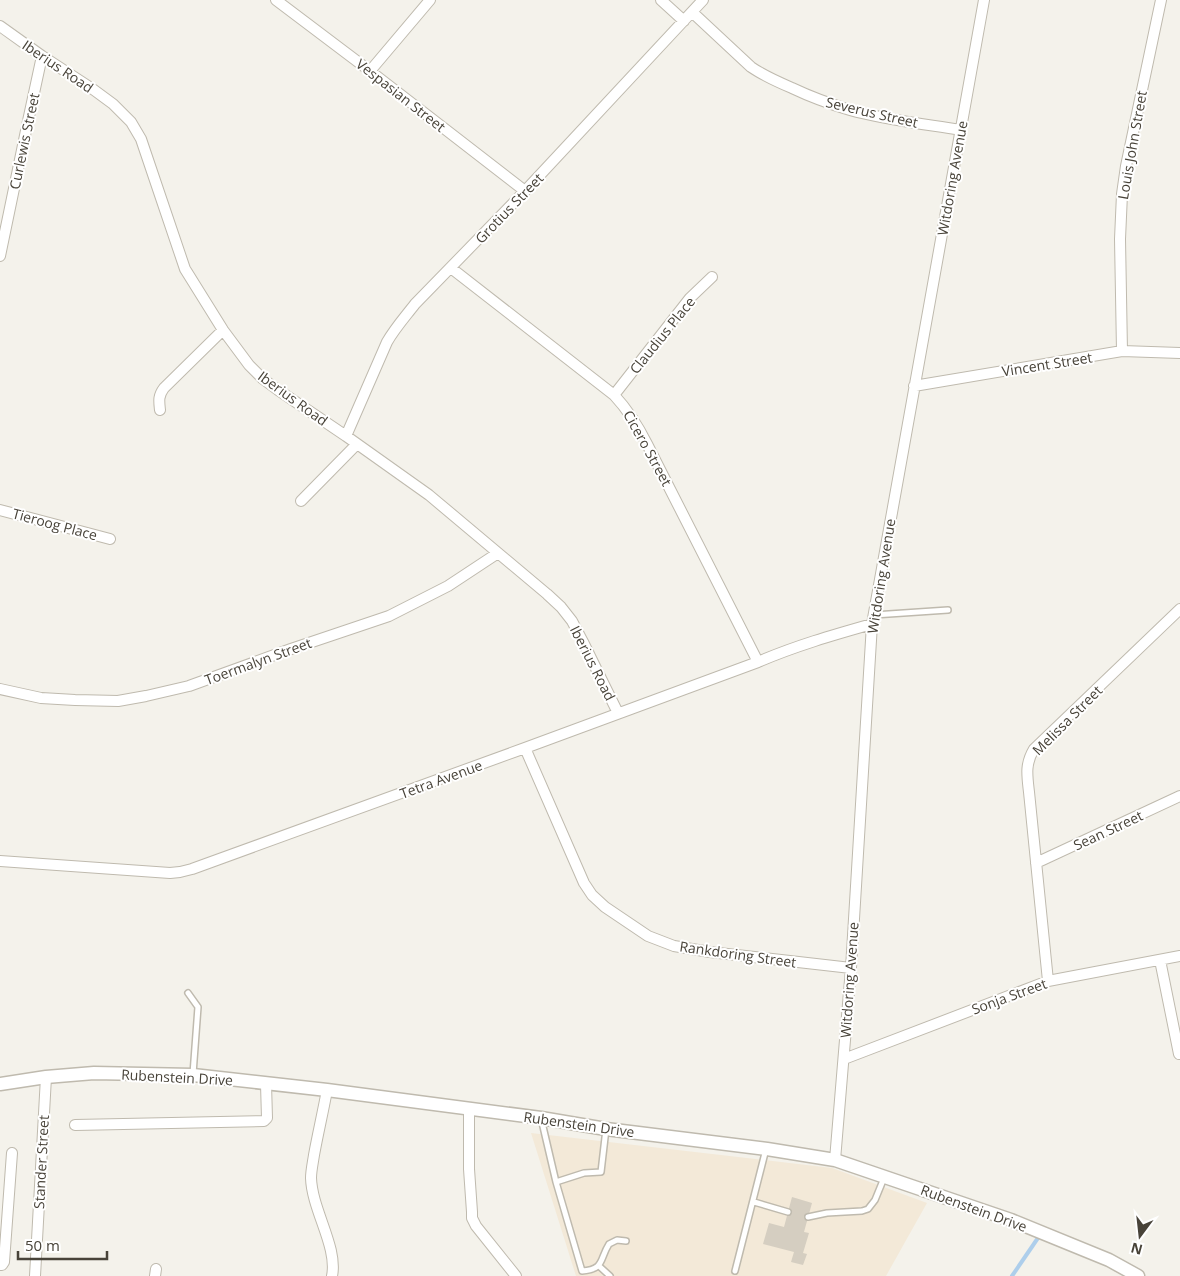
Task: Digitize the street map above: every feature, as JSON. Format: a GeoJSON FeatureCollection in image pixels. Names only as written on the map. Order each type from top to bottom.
{"type":"FeatureCollection","features":[{"type":"Feature","properties":{"kind":"street","name":"Vespasian Street"},"geometry":{"type":"LineString","coordinates":[[276,0],[525,192]]}},
{"type":"Feature","properties":{"kind":"street"},"geometry":{"type":"LineString","coordinates":[[370,71],[430,0]]}},
{"type":"Feature","properties":{"kind":"street"},"geometry":{"type":"LineString","coordinates":[[661,0],[684,21]]}},
{"type":"Feature","properties":{"kind":"street","name":"Grotius Street"},"geometry":{"type":"LineString","coordinates":[[346,436],[394,329],[415,304],[525,192],[703,0]]}},
{"type":"Feature","properties":{"kind":"street","name":"Witdoring Avenue"},"geometry":{"type":"LineString","coordinates":[[836,1160],[851,968],[873,620],[984,0]]}},
{"type":"Feature","properties":{"kind":"street","name":"Louis John Street"},"geometry":{"type":"LineString","coordinates":[[1122,352],[1120,240],[1122,194],[1160,0]]}},
{"type":"Feature","properties":{"kind":"street","name":"Severus Street"},"geometry":{"type":"LineString","coordinates":[[692,12],[751,67],[786,86],[849,110],[961,130]]}},
{"type":"Feature","properties":{"kind":"street","name":"Iberius Road"},"geometry":{"type":"LineString","coordinates":[[0,26],[94,90],[113,104],[131,122],[144,146],[185,269],[223,330],[249,365],[262,378],[429,495],[547,594],[566,614],[583,642],[618,713]]}},
{"type":"Feature","properties":{"kind":"street","name":"Curlewis Street"},"geometry":{"type":"LineString","coordinates":[[0,256],[42,56]]}},
{"type":"Feature","properties":{"kind":"street","name":"Cicero Street"},"geometry":{"type":"LineString","coordinates":[[451,268],[614,395],[624,405],[643,435],[758,662]]}},
{"type":"Feature","properties":{"kind":"street","name":"Claudius Place"},"geometry":{"type":"LineString","coordinates":[[614,395],[690,298],[712,277]]}},
{"type":"Feature","properties":{"kind":"street"},"geometry":{"type":"LineString","coordinates":[[160,410],[159,395],[164,388],[223,330]]}},
{"type":"Feature","properties":{"kind":"street","name":"Vincent Street"},"geometry":{"type":"LineString","coordinates":[[914,386],[1122,352],[1180,353]]}},
{"type":"Feature","properties":{"kind":"street"},"geometry":{"type":"LineString","coordinates":[[301,501],[358,444]]}},
{"type":"Feature","properties":{"kind":"street","name":"Tieroog Place"},"geometry":{"type":"LineString","coordinates":[[0,510],[110,539]]}},
{"type":"Feature","properties":{"kind":"street","name":"Toermalyn Street"},"geometry":{"type":"LineString","coordinates":[[0,689],[41,698],[118,701],[189,686],[388,616],[448,586],[498,553]]}},
{"type":"Feature","properties":{"kind":"street","name":"Melissa Street"},"geometry":{"type":"LineString","coordinates":[[1048,981],[1027,766],[1029,758],[1034,749],[1180,610]]}},
{"type":"Feature","properties":{"kind":"street","name":"Tetra Avenue"},"geometry":{"type":"LineString","coordinates":[[0,860],[170,873],[180,872],[525,748],[794,647],[873,620]]}},
{"type":"Feature","properties":{"kind":"street","name":"Rankdoring Street"},"geometry":{"type":"LineString","coordinates":[[525,748],[584,883],[592,895],[605,907],[629,924],[648,936],[674,946],[710,952],[851,968]]}},
{"type":"Feature","properties":{"kind":"street","name":"Sean Street"},"geometry":{"type":"LineString","coordinates":[[1036,863],[1180,796]]}},
{"type":"Feature","properties":{"kind":"street","name":"Sonja Street"},"geometry":{"type":"LineString","coordinates":[[844,1059],[1048,981],[1180,956]]}},
{"type":"Feature","properties":{"kind":"street"},"geometry":{"type":"LineString","coordinates":[[1160,960],[1179,1054]]}},
{"type":"Feature","properties":{"kind":"street","name":"Rubenstein Drive"},"geometry":{"type":"LineString","coordinates":[[0,1084],[46,1077],[94,1074],[193,1076],[327,1090],[836,1160],[924,1194],[1011,1220],[1110,1260],[1138,1276]]}},
{"type":"Feature","properties":{"kind":"street","name":"Stander Street"},"geometry":{"type":"LineString","coordinates":[[35,1276],[46,1077]]}},
{"type":"Feature","properties":{"kind":"street"},"geometry":{"type":"LineString","coordinates":[[75,1125],[264,1121],[267,1118],[266,1084]]}},
{"type":"Feature","properties":{"kind":"street"},"geometry":{"type":"LineString","coordinates":[[327,1090],[311,1176],[314,1199],[333,1257],[334,1268],[332,1276]]}},
{"type":"Feature","properties":{"kind":"street"},"geometry":{"type":"LineString","coordinates":[[469,1109],[469,1170],[472,1218],[476,1226],[516,1276]]}},
{"type":"Feature","properties":{"kind":"street"},"geometry":{"type":"LineString","coordinates":[[0,1265],[4,1262],[12,1153]]}},
{"type":"Feature","properties":{"kind":"lane"},"geometry":{"type":"LineString","coordinates":[[873,620],[948,610]]}},
{"type":"Feature","properties":{"kind":"lane"},"geometry":{"type":"LineString","coordinates":[[188,993],[198,1007],[193,1076]]}},
{"type":"Feature","properties":{"kind":"lane"},"geometry":{"type":"LineString","coordinates":[[541,1118],[556,1182],[582,1273],[599,1266],[609,1244],[617,1240],[626,1241]]}},
{"type":"Feature","properties":{"kind":"lane"},"geometry":{"type":"LineString","coordinates":[[556,1182],[584,1174],[601,1172],[606,1129]]}},
{"type":"Feature","properties":{"kind":"lane"},"geometry":{"type":"LineString","coordinates":[[735,1271],[766,1149]]}},
{"type":"Feature","properties":{"kind":"lane"},"geometry":{"type":"LineString","coordinates":[[808,1217],[868,1209],[875,1200],[884,1177]]}},
{"type":"Feature","properties":{"kind":"lane"},"geometry":{"type":"LineString","coordinates":[[754,1202],[788,1212]]}},
{"type":"Feature","properties":{"kind":"lane"},"geometry":{"type":"LineString","coordinates":[[599,1266],[610,1276]]}},
{"type":"Feature","properties":{"kind":"shaded area"},"geometry":{"type":"Polygon","coordinates":[[[531,1133],[832,1168],[927,1203],[886,1276],[576,1276],[531,1133]]]}},
{"type":"Feature","properties":{"kind":"building"},"geometry":{"type":"Polygon","coordinates":[[[792,1197],[812,1203],[804,1232],[809,1233],[803,1253],[807,1254],[803,1265],[791,1262],[794,1252],[763,1244],[769,1223],[784,1227],[792,1197]]]}},
{"type":"Feature","properties":{"kind":"waterway"},"geometry":{"type":"LineString","coordinates":[[1012,1276],[1040,1235]]}}]}
